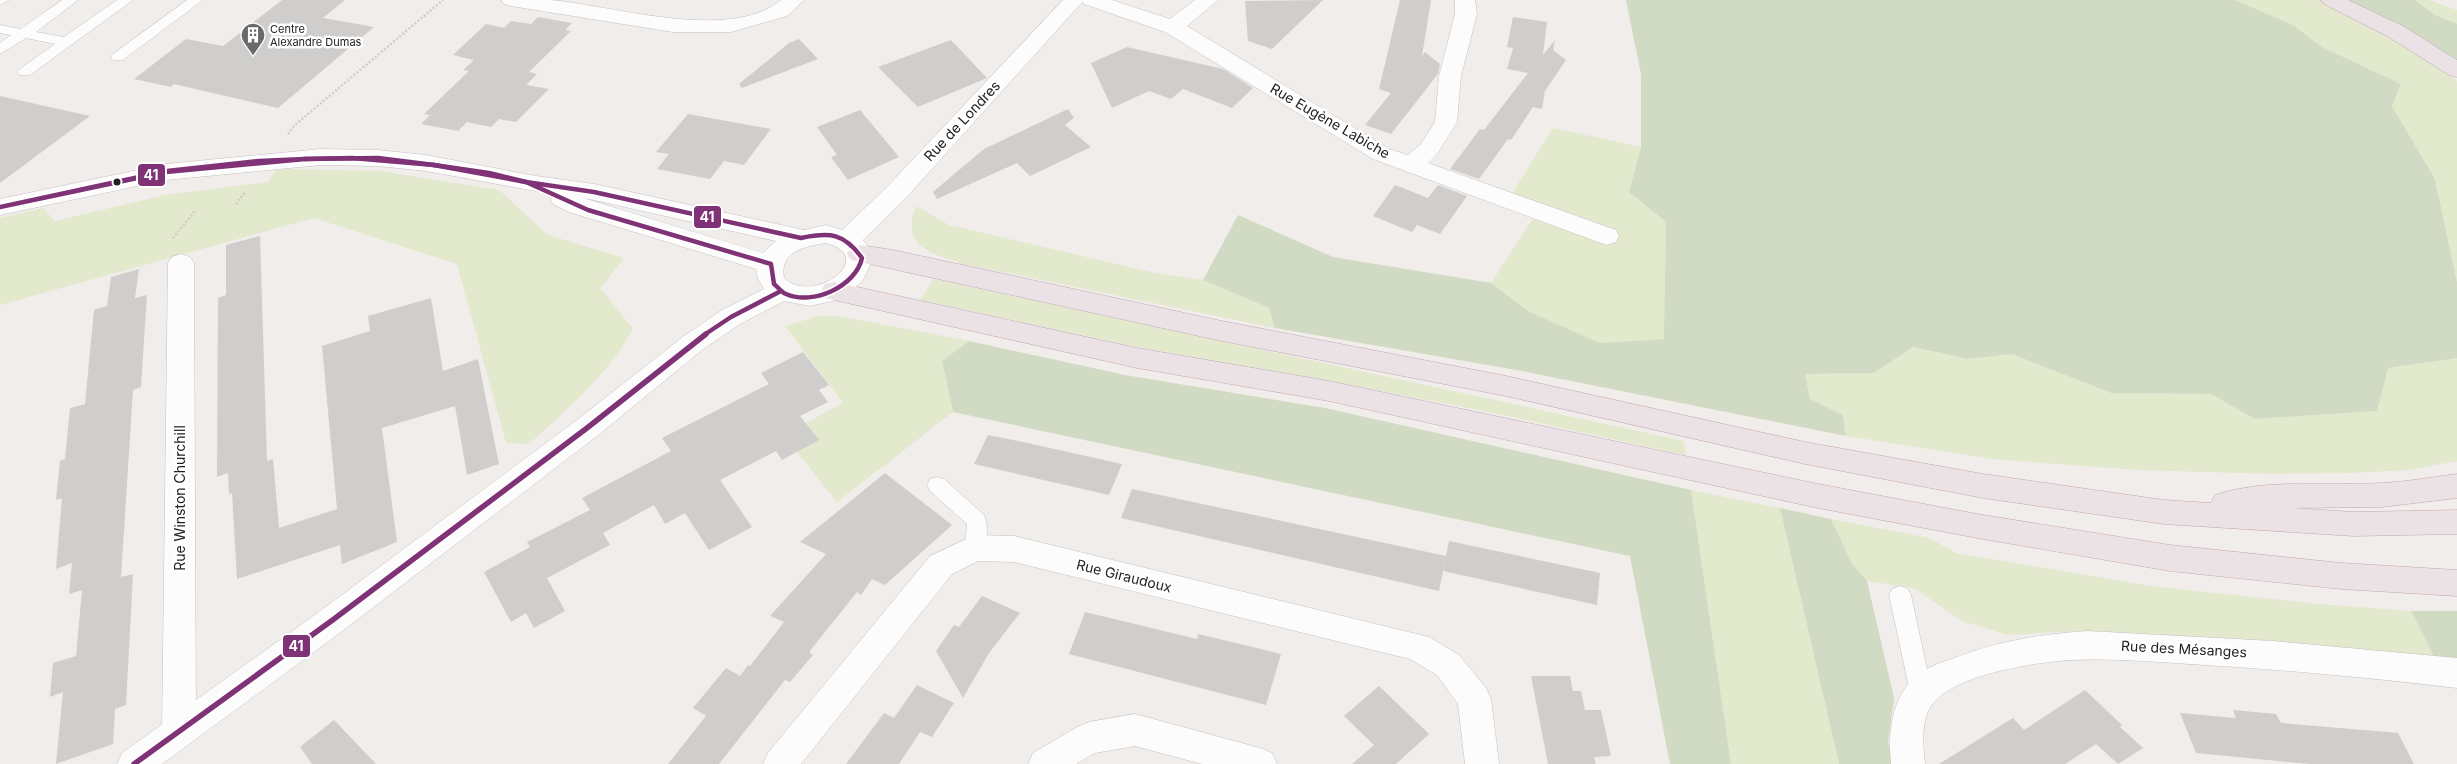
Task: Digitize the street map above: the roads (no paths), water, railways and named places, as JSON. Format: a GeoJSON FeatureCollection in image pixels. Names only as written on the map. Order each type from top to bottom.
{"type":"FeatureCollection","features":[{"type":"Feature","properties":{"kind":"highway"},"geometry":{"type":"LineString","coordinates":[[2331,0],[2395,32],[2457,70]]}},
{"type":"Feature","properties":{"kind":"highway"},"geometry":{"type":"LineString","coordinates":[[854,247],[893,259],[1222,331],[1506,386],[1805,453],[1983,486],[2164,512],[2354,524],[2457,522]]}},
{"type":"Feature","properties":{"kind":"highway"},"geometry":{"type":"LineString","coordinates":[[834,291],[1137,358],[1328,391],[1746,481],[1977,526],[2170,558],[2399,580],[2457,583]]}},
{"type":"Feature","properties":{"kind":"highway"},"geometry":{"type":"LineString","coordinates":[[2164,512],[2286,496],[2382,495],[2457,486]]}},
{"type":"Feature","properties":{"kind":"highway"},"geometry":{"type":"LineString","coordinates":[[2399,580],[2457,572]]}},
{"type":"Feature","properties":{"kind":"street"},"geometry":{"type":"LineString","coordinates":[[511,0],[673,26],[730,26],[780,12],[794,0]]}},
{"type":"Feature","properties":{"kind":"street","name":"Rue de Londres"},"geometry":{"type":"LineString","coordinates":[[854,247],[895,194],[1074,0]]}},
{"type":"Feature","properties":{"kind":"street","name":"Rue Eugène Labiche"},"geometry":{"type":"LineString","coordinates":[[1090,0],[1173,27],[1381,154],[1607,236]]}},
{"type":"Feature","properties":{"kind":"street"},"geometry":{"type":"LineString","coordinates":[[1173,27],[1208,0]]}},
{"type":"Feature","properties":{"kind":"street"},"geometry":{"type":"LineString","coordinates":[[1412,165],[1429,150],[1446,122],[1450,76],[1466,14],[1465,0]]}},
{"type":"Feature","properties":{"kind":"street"},"geometry":{"type":"LineString","coordinates":[[0,208],[166,172],[321,156],[378,158],[426,163],[536,184],[594,192],[800,238],[826,234],[854,247],[860,264],[856,274],[834,291],[815,296],[797,296],[776,277],[578,206],[536,184]]}},
{"type":"Feature","properties":{"kind":"street"},"geometry":{"type":"LineString","coordinates":[[134,764],[382,583],[587,428],[693,344],[731,317],[776,277],[777,254],[800,238]]}},
{"type":"Feature","properties":{"kind":"street","name":"Rue Winston Churchill"},"geometry":{"type":"LineString","coordinates":[[179,732],[181,264]]}},
{"type":"Feature","properties":{"kind":"street","name":"Rue Giraudoux"},"geometry":{"type":"LineString","coordinates":[[780,764],[941,564],[975,548],[1014,549],[1418,647],[1448,666],[1474,698],[1482,764]]}},
{"type":"Feature","properties":{"kind":"street","name":"Rue des Mésanges"},"geometry":{"type":"LineString","coordinates":[[1921,692],[1943,676],[1998,656],[2037,648],[2087,644],[2309,657],[2457,673]]}},
{"type":"Feature","properties":{"kind":"street"},"geometry":{"type":"LineString","coordinates":[[1908,764],[1907,723],[1921,692]]}},
{"type":"Feature","properties":{"kind":"street"},"geometry":{"type":"LineString","coordinates":[[1045,764],[1089,738],[1135,730],[1260,764]]}},
{"type":"Feature","properties":{"kind":"lane"},"geometry":{"type":"LineString","coordinates":[[0,50],[71,0]]}},
{"type":"Feature","properties":{"kind":"lane"},"geometry":{"type":"LineString","coordinates":[[25,72],[126,0]]}},
{"type":"Feature","properties":{"kind":"lane"},"geometry":{"type":"LineString","coordinates":[[118,57],[196,0]]}},
{"type":"Feature","properties":{"kind":"lane"},"geometry":{"type":"LineString","coordinates":[[0,29],[67,42]]}},
{"type":"Feature","properties":{"kind":"lane"},"geometry":{"type":"LineString","coordinates":[[936,484],[976,521],[975,548]]}},
{"type":"Feature","properties":{"kind":"lane"},"geometry":{"type":"LineString","coordinates":[[1900,595],[1921,692]]}},
{"type":"Feature","properties":{"kind":"place","name":"Centre Alexandre Dumas"},"geometry":{"type":"Point","coordinates":[253,56]}}]}
